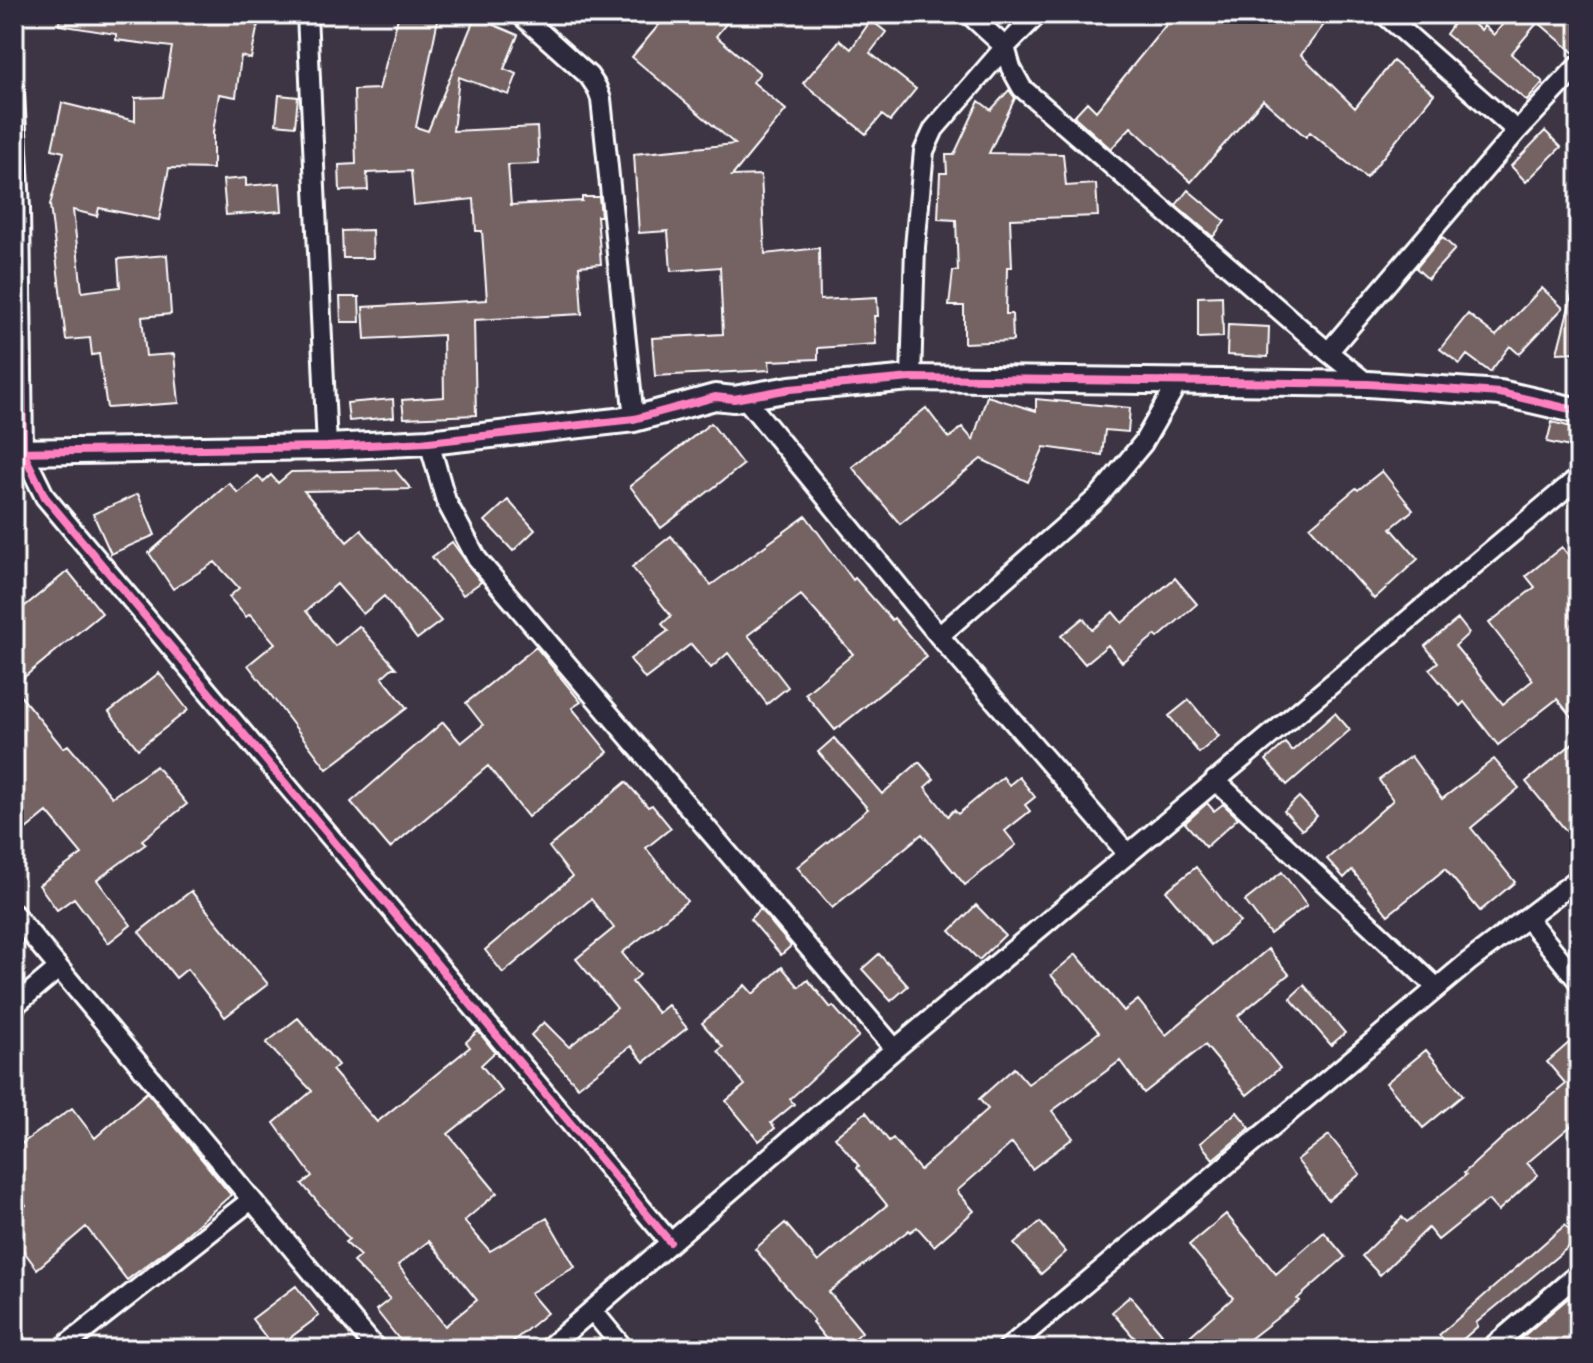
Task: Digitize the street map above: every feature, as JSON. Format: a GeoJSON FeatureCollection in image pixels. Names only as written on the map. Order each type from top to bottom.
{"type":"FeatureCollection","features":[{"type":"Feature","properties":{"kind":"street"},"geometry":{"type":"LineString","coordinates":[[307,14],[327,447]]}},
{"type":"Feature","properties":{"kind":"street"},"geometry":{"type":"LineString","coordinates":[[520,14],[589,76],[601,99],[634,419]]}},
{"type":"Feature","properties":{"kind":"street"},"geometry":{"type":"LineString","coordinates":[[969,14],[1005,47],[1011,68],[1022,88],[1368,384]]}},
{"type":"Feature","properties":{"kind":"street"},"geometry":{"type":"LineString","coordinates":[[911,378],[915,247],[924,151],[934,129],[1038,14]]}},
{"type":"Feature","properties":{"kind":"street"},"geometry":{"type":"LineString","coordinates":[[1384,14],[1517,131]]}},
{"type":"Feature","properties":{"kind":"street"},"geometry":{"type":"LineString","coordinates":[[1328,352],[1517,131],[1579,65]]}},
{"type":"Feature","properties":{"kind":"street"},"geometry":{"type":"LineString","coordinates":[[14,92],[20,208],[18,452],[45,497],[670,1242]]}},
{"type":"Feature","properties":{"kind":"street"},"geometry":{"type":"LineString","coordinates":[[18,452],[327,447],[429,442],[634,419],[715,397],[734,399],[790,389],[911,378],[1368,384],[1500,393],[1579,411]]}},
{"type":"Feature","properties":{"kind":"street"},"geometry":{"type":"LineString","coordinates":[[939,636],[1099,496],[1143,443],[1178,382]]}},
{"type":"Feature","properties":{"kind":"street"},"geometry":{"type":"LineString","coordinates":[[744,397],[939,636],[1127,853]]}},
{"type":"Feature","properties":{"kind":"street"},"geometry":{"type":"LineString","coordinates":[[429,442],[446,501],[477,559],[895,1049]]}},
{"type":"Feature","properties":{"kind":"street"},"geometry":{"type":"LineString","coordinates":[[547,1349],[895,1049],[1579,477]]}},
{"type":"Feature","properties":{"kind":"street"},"geometry":{"type":"LineString","coordinates":[[1215,780],[1437,988]]}},
{"type":"Feature","properties":{"kind":"street"},"geometry":{"type":"LineString","coordinates":[[1007,1349],[1437,988],[1579,878]]}},
{"type":"Feature","properties":{"kind":"street"},"geometry":{"type":"LineString","coordinates":[[14,914],[376,1349]]}},
{"type":"Feature","properties":{"kind":"street"},"geometry":{"type":"LineString","coordinates":[[1527,918],[1579,982]]}},
{"type":"Feature","properties":{"kind":"street"},"geometry":{"type":"LineString","coordinates":[[14,1006],[59,968]]}},
{"type":"Feature","properties":{"kind":"street"},"geometry":{"type":"LineString","coordinates":[[61,1349],[251,1200]]}},
{"type":"Feature","properties":{"kind":"street"},"geometry":{"type":"LineString","coordinates":[[1490,1349],[1579,1273]]}},
{"type":"Feature","properties":{"kind":"street"},"geometry":{"type":"LineString","coordinates":[[592,1310],[624,1349]]}},
{"type":"Feature","properties":{"kind":"building"},"geometry":{"type":"Polygon","coordinates":[[[60,14],[260,14],[251,59],[241,56],[236,97],[219,94],[213,132],[213,169],[169,168],[159,220],[99,208],[97,216],[73,210],[82,292],[120,287],[118,259],[167,255],[171,314],[142,317],[146,356],[174,354],[179,403],[107,408],[99,354],[92,355],[90,338],[66,340],[50,205],[64,152],[52,149],[62,103],[135,121],[135,98],[163,97],[172,47],[116,40],[116,34],[59,25],[60,14]]]}},
{"type":"Feature","properties":{"kind":"building"},"geometry":{"type":"Polygon","coordinates":[[[399,14],[439,14],[416,127],[428,131],[475,17],[518,35],[504,69],[517,74],[509,95],[459,77],[453,131],[537,127],[539,164],[508,165],[511,205],[582,201],[582,197],[599,197],[601,216],[597,216],[601,264],[579,266],[582,314],[474,320],[476,415],[404,418],[402,400],[444,397],[443,335],[365,339],[363,307],[487,300],[482,231],[476,231],[474,199],[414,205],[411,171],[367,173],[368,190],[340,191],[339,165],[356,164],[354,90],[379,89],[399,14]]]}},
{"type":"Feature","properties":{"kind":"building"},"geometry":{"type":"Polygon","coordinates":[[[668,14],[734,14],[716,36],[760,73],[753,82],[786,110],[732,176],[761,175],[765,254],[819,248],[820,300],[877,297],[878,316],[874,316],[876,344],[818,348],[818,359],[769,361],[770,370],[655,376],[652,338],[723,334],[720,267],[671,271],[668,231],[639,233],[634,154],[735,144],[632,57],[668,14]]]}},
{"type":"Feature","properties":{"kind":"building"},"geometry":{"type":"Polygon","coordinates":[[[1154,14],[1226,14],[1240,25],[1249,14],[1332,14],[1301,55],[1355,108],[1393,61],[1434,94],[1366,178],[1310,132],[1306,137],[1263,100],[1191,182],[1131,127],[1111,149],[1074,116],[1087,102],[1096,111],[1166,25],[1154,14]]]}},
{"type":"Feature","properties":{"kind":"building"},"geometry":{"type":"Polygon","coordinates":[[[1460,14],[1481,30],[1484,26],[1494,35],[1511,14],[1579,14],[1579,53],[1575,54],[1538,22],[1511,54],[1543,82],[1527,101],[1446,34],[1460,14]]]}},
{"type":"Feature","properties":{"kind":"building"},"geometry":{"type":"Polygon","coordinates":[[[871,20],[886,32],[870,53],[916,89],[890,121],[882,115],[866,134],[803,83],[840,40],[851,49],[871,20]]]}},
{"type":"Feature","properties":{"kind":"building"},"geometry":{"type":"Polygon","coordinates":[[[1009,90],[1015,98],[989,153],[1063,154],[1066,186],[1096,184],[1098,216],[1010,219],[1012,267],[1007,267],[1006,314],[1012,314],[1013,341],[964,343],[964,306],[949,306],[953,271],[958,271],[956,220],[938,219],[940,173],[947,173],[946,155],[954,155],[979,101],[991,110],[1009,90]]]}},
{"type":"Feature","properties":{"kind":"building"},"geometry":{"type":"Polygon","coordinates":[[[279,95],[298,97],[295,126],[276,124],[279,95]]]}},
{"type":"Feature","properties":{"kind":"building"},"geometry":{"type":"Polygon","coordinates":[[[1545,131],[1561,147],[1526,182],[1511,166],[1545,131]]]}},
{"type":"Feature","properties":{"kind":"building"},"geometry":{"type":"Polygon","coordinates":[[[246,178],[246,186],[280,183],[282,211],[226,215],[223,180],[246,178]]]}},
{"type":"Feature","properties":{"kind":"building"},"geometry":{"type":"Polygon","coordinates":[[[1188,190],[1225,221],[1213,237],[1176,205],[1188,190]]]}},
{"type":"Feature","properties":{"kind":"building"},"geometry":{"type":"Polygon","coordinates":[[[372,230],[373,258],[343,258],[342,231],[372,230]]]}},
{"type":"Feature","properties":{"kind":"building"},"geometry":{"type":"Polygon","coordinates":[[[1442,237],[1455,249],[1428,279],[1416,268],[1442,237]]]}},
{"type":"Feature","properties":{"kind":"building"},"geometry":{"type":"Polygon","coordinates":[[[1542,288],[1563,308],[1519,354],[1510,346],[1490,372],[1467,355],[1460,364],[1440,349],[1468,314],[1496,336],[1542,288]]]}},
{"type":"Feature","properties":{"kind":"building"},"geometry":{"type":"Polygon","coordinates":[[[1572,295],[1579,296],[1579,352],[1557,353],[1572,295]]]}},
{"type":"Feature","properties":{"kind":"building"},"geometry":{"type":"Polygon","coordinates":[[[1222,296],[1223,337],[1198,338],[1198,297],[1222,296]]]}},
{"type":"Feature","properties":{"kind":"building"},"geometry":{"type":"Polygon","coordinates":[[[340,297],[359,297],[360,322],[341,322],[340,297]]]}},
{"type":"Feature","properties":{"kind":"building"},"geometry":{"type":"Polygon","coordinates":[[[1228,325],[1269,327],[1268,357],[1227,355],[1228,325]]]}},
{"type":"Feature","properties":{"kind":"building"},"geometry":{"type":"Polygon","coordinates":[[[987,396],[1036,411],[1036,399],[1130,408],[1128,432],[1105,430],[1102,455],[1044,447],[1028,482],[981,459],[900,524],[852,467],[926,408],[949,438],[962,427],[973,440],[987,396]]]}},
{"type":"Feature","properties":{"kind":"building"},"geometry":{"type":"Polygon","coordinates":[[[393,399],[394,417],[349,421],[347,403],[393,399]]]}},
{"type":"Feature","properties":{"kind":"building"},"geometry":{"type":"Polygon","coordinates":[[[1552,422],[1579,429],[1579,449],[1547,442],[1552,422]]]}},
{"type":"Feature","properties":{"kind":"building"},"geometry":{"type":"Polygon","coordinates":[[[711,423],[743,465],[661,528],[630,486],[711,423]]]}},
{"type":"Feature","properties":{"kind":"building"},"geometry":{"type":"Polygon","coordinates":[[[395,470],[411,489],[304,491],[347,542],[361,530],[441,621],[417,639],[384,596],[363,614],[337,584],[306,611],[335,646],[359,626],[396,668],[382,677],[407,708],[327,769],[248,665],[275,643],[250,614],[246,617],[229,597],[239,588],[215,562],[173,589],[149,553],[229,483],[238,493],[258,476],[263,482],[271,475],[278,483],[291,472],[395,470]]]}},
{"type":"Feature","properties":{"kind":"building"},"geometry":{"type":"Polygon","coordinates":[[[1382,471],[1413,510],[1391,528],[1418,559],[1374,599],[1310,527],[1356,488],[1358,490],[1382,471]]]}},
{"type":"Feature","properties":{"kind":"building"},"geometry":{"type":"Polygon","coordinates":[[[138,494],[155,535],[111,554],[93,514],[138,494]]]}},
{"type":"Feature","properties":{"kind":"building"},"geometry":{"type":"Polygon","coordinates":[[[508,500],[535,530],[513,551],[485,521],[508,500]]]}},
{"type":"Feature","properties":{"kind":"building"},"geometry":{"type":"Polygon","coordinates":[[[806,516],[853,580],[855,578],[892,620],[894,618],[927,657],[835,730],[805,694],[853,654],[801,595],[748,635],[788,687],[767,704],[728,653],[711,668],[691,644],[645,679],[630,659],[668,631],[662,624],[671,616],[632,567],[671,536],[711,585],[806,516]]]}},
{"type":"Feature","properties":{"kind":"building"},"geometry":{"type":"Polygon","coordinates":[[[452,542],[481,582],[463,595],[432,557],[452,542]]]}},
{"type":"Feature","properties":{"kind":"building"},"geometry":{"type":"Polygon","coordinates":[[[1562,547],[1579,568],[1579,726],[1557,699],[1498,745],[1464,702],[1460,706],[1429,669],[1438,662],[1425,646],[1458,619],[1469,633],[1455,646],[1503,704],[1533,680],[1489,623],[1535,587],[1526,576],[1562,547]]]}},
{"type":"Feature","properties":{"kind":"building"},"geometry":{"type":"Polygon","coordinates":[[[68,571],[102,613],[23,678],[14,667],[14,615],[68,571]]]}},
{"type":"Feature","properties":{"kind":"building"},"geometry":{"type":"Polygon","coordinates":[[[1175,578],[1197,604],[1158,638],[1155,635],[1122,662],[1108,645],[1085,664],[1061,636],[1083,618],[1092,630],[1113,612],[1122,623],[1175,578]]]}},
{"type":"Feature","properties":{"kind":"building"},"geometry":{"type":"Polygon","coordinates":[[[536,647],[581,702],[572,708],[608,752],[528,817],[488,766],[390,848],[351,802],[443,722],[461,743],[483,725],[466,703],[536,647]]]}},
{"type":"Feature","properties":{"kind":"building"},"geometry":{"type":"Polygon","coordinates":[[[159,673],[188,710],[138,749],[109,712],[159,673]]]}},
{"type":"Feature","properties":{"kind":"building"},"geometry":{"type":"Polygon","coordinates":[[[14,688],[63,748],[68,745],[112,797],[156,766],[187,804],[142,840],[146,844],[97,880],[131,925],[108,943],[74,898],[57,910],[39,885],[82,854],[47,812],[14,839],[14,688]]]}},
{"type":"Feature","properties":{"kind":"building"},"geometry":{"type":"Polygon","coordinates":[[[1189,700],[1219,736],[1199,753],[1169,716],[1189,700]]]}},
{"type":"Feature","properties":{"kind":"building"},"geometry":{"type":"Polygon","coordinates":[[[1335,713],[1350,730],[1287,785],[1266,760],[1285,743],[1292,751],[1335,713]]]}},
{"type":"Feature","properties":{"kind":"building"},"geometry":{"type":"Polygon","coordinates":[[[834,738],[882,794],[919,762],[934,779],[925,787],[948,816],[954,810],[958,814],[1003,777],[1009,785],[1019,777],[1035,797],[1025,805],[1030,811],[1005,831],[1016,845],[965,885],[922,834],[832,908],[797,867],[868,809],[818,752],[834,738]]]}},
{"type":"Feature","properties":{"kind":"building"},"geometry":{"type":"Polygon","coordinates":[[[1579,738],[1579,823],[1568,833],[1526,782],[1579,738]]]}},
{"type":"Feature","properties":{"kind":"building"},"geometry":{"type":"Polygon","coordinates":[[[1411,756],[1442,799],[1494,759],[1519,788],[1471,828],[1515,882],[1480,911],[1445,869],[1388,915],[1352,870],[1344,878],[1327,859],[1393,800],[1379,780],[1411,756]]]}},
{"type":"Feature","properties":{"kind":"building"},"geometry":{"type":"Polygon","coordinates":[[[626,782],[648,807],[652,805],[671,828],[646,848],[687,901],[622,953],[640,975],[632,982],[658,1013],[668,1005],[687,1028],[644,1062],[631,1046],[578,1087],[531,1035],[544,1022],[569,1047],[617,1008],[576,959],[614,928],[591,899],[503,973],[485,950],[572,877],[549,847],[626,782]]]}},
{"type":"Feature","properties":{"kind":"building"},"geometry":{"type":"Polygon","coordinates":[[[1299,797],[1317,816],[1302,830],[1284,811],[1299,797]]]}},
{"type":"Feature","properties":{"kind":"building"},"geometry":{"type":"Polygon","coordinates":[[[1207,803],[1214,811],[1223,804],[1238,818],[1206,847],[1185,823],[1207,803]]]}},
{"type":"Feature","properties":{"kind":"building"},"geometry":{"type":"Polygon","coordinates":[[[1196,867],[1240,922],[1211,945],[1166,891],[1196,867]]]}},
{"type":"Feature","properties":{"kind":"building"},"geometry":{"type":"Polygon","coordinates":[[[1282,872],[1307,905],[1270,934],[1245,901],[1282,872]]]}},
{"type":"Feature","properties":{"kind":"building"},"geometry":{"type":"Polygon","coordinates":[[[191,891],[268,984],[225,1017],[187,969],[176,978],[139,932],[191,891]]]}},
{"type":"Feature","properties":{"kind":"building"},"geometry":{"type":"Polygon","coordinates":[[[976,905],[1005,935],[979,960],[950,931],[976,905]]]}},
{"type":"Feature","properties":{"kind":"building"},"geometry":{"type":"Polygon","coordinates":[[[760,909],[791,946],[781,955],[750,919],[760,909]]]}},
{"type":"Feature","properties":{"kind":"building"},"geometry":{"type":"Polygon","coordinates":[[[1268,949],[1289,974],[1238,1016],[1280,1068],[1247,1095],[1205,1045],[1144,1093],[1120,1061],[1052,1111],[1073,1138],[1032,1169],[1012,1143],[957,1191],[974,1211],[934,1246],[917,1227],[909,1230],[829,1292],[862,1332],[843,1349],[834,1349],[755,1249],[785,1223],[818,1262],[887,1205],[835,1137],[866,1112],[889,1141],[893,1138],[920,1170],[988,1109],[979,1099],[1014,1068],[1028,1084],[1099,1032],[1051,975],[1076,954],[1124,1011],[1138,1000],[1166,1035],[1268,949]]]}},
{"type":"Feature","properties":{"kind":"building"},"geometry":{"type":"Polygon","coordinates":[[[879,954],[908,986],[891,1001],[862,969],[879,954]]]}},
{"type":"Feature","properties":{"kind":"building"},"geometry":{"type":"Polygon","coordinates":[[[782,967],[799,987],[808,980],[859,1036],[790,1099],[794,1104],[771,1123],[775,1128],[759,1141],[726,1101],[745,1085],[718,1051],[723,1047],[702,1023],[745,985],[753,994],[782,967]]]}},
{"type":"Feature","properties":{"kind":"building"},"geometry":{"type":"Polygon","coordinates":[[[1304,985],[1345,1033],[1331,1045],[1290,998],[1304,985]]]}},
{"type":"Feature","properties":{"kind":"building"},"geometry":{"type":"Polygon","coordinates":[[[298,1018],[338,1065],[332,1070],[377,1122],[470,1047],[466,1042],[478,1031],[495,1052],[481,1065],[502,1091],[448,1134],[497,1193],[464,1221],[490,1251],[547,1218],[575,1267],[530,1293],[547,1313],[504,1349],[428,1349],[421,1339],[406,1348],[376,1310],[390,1299],[353,1262],[360,1256],[345,1242],[349,1239],[302,1184],[312,1176],[274,1123],[312,1091],[266,1043],[298,1018]],[[429,1241],[398,1265],[445,1326],[477,1300],[429,1241]]]}},
{"type":"Feature","properties":{"kind":"building"},"geometry":{"type":"Polygon","coordinates":[[[1579,1034],[1579,1119],[1527,1163],[1538,1175],[1498,1211],[1488,1200],[1438,1240],[1428,1228],[1380,1275],[1362,1256],[1402,1217],[1407,1222],[1466,1175],[1464,1173],[1510,1131],[1566,1084],[1547,1062],[1579,1034]]]}},
{"type":"Feature","properties":{"kind":"building"},"geometry":{"type":"Polygon","coordinates":[[[1426,1050],[1463,1095],[1423,1128],[1386,1083],[1426,1050]]]}},
{"type":"Feature","properties":{"kind":"building"},"geometry":{"type":"Polygon","coordinates":[[[147,1092],[231,1195],[180,1240],[127,1280],[86,1227],[37,1269],[14,1238],[14,1214],[26,1205],[14,1191],[14,1149],[72,1108],[95,1138],[147,1092]]]}},
{"type":"Feature","properties":{"kind":"building"},"geometry":{"type":"Polygon","coordinates":[[[1237,1112],[1250,1128],[1213,1159],[1200,1143],[1237,1112]]]}},
{"type":"Feature","properties":{"kind":"building"},"geometry":{"type":"Polygon","coordinates":[[[1329,1135],[1360,1174],[1328,1200],[1297,1160],[1329,1135]]]}},
{"type":"Feature","properties":{"kind":"building"},"geometry":{"type":"Polygon","coordinates":[[[1226,1214],[1276,1274],[1324,1232],[1345,1257],[1297,1299],[1299,1301],[1237,1349],[1175,1349],[1233,1298],[1189,1245],[1226,1214]]]}},
{"type":"Feature","properties":{"kind":"building"},"geometry":{"type":"Polygon","coordinates":[[[1040,1222],[1066,1252],[1041,1274],[1014,1244],[1040,1222]]]}},
{"type":"Feature","properties":{"kind":"building"},"geometry":{"type":"Polygon","coordinates":[[[1565,1225],[1577,1240],[1476,1323],[1478,1326],[1452,1349],[1439,1335],[1565,1225]]]}},
{"type":"Feature","properties":{"kind":"building"},"geometry":{"type":"Polygon","coordinates":[[[296,1286],[319,1316],[275,1349],[252,1319],[296,1286]]]}},
{"type":"Feature","properties":{"kind":"building"},"geometry":{"type":"Polygon","coordinates":[[[1579,1289],[1579,1349],[1508,1349],[1579,1289]]]}},
{"type":"Feature","properties":{"kind":"building"},"geometry":{"type":"Polygon","coordinates":[[[1130,1296],[1162,1334],[1144,1349],[1112,1312],[1130,1296]]]}},
{"type":"Feature","properties":{"kind":"cycle path"},"geometry":{"type":"LineString","coordinates":[[14,92],[20,208],[23,452],[45,497],[670,1242]]}},
{"type":"Feature","properties":{"kind":"cycle path"},"geometry":{"type":"LineString","coordinates":[[14,452],[327,447],[429,442],[634,419],[715,397],[734,399],[790,389],[911,378],[1368,384],[1500,393],[1579,411]]}}]}
